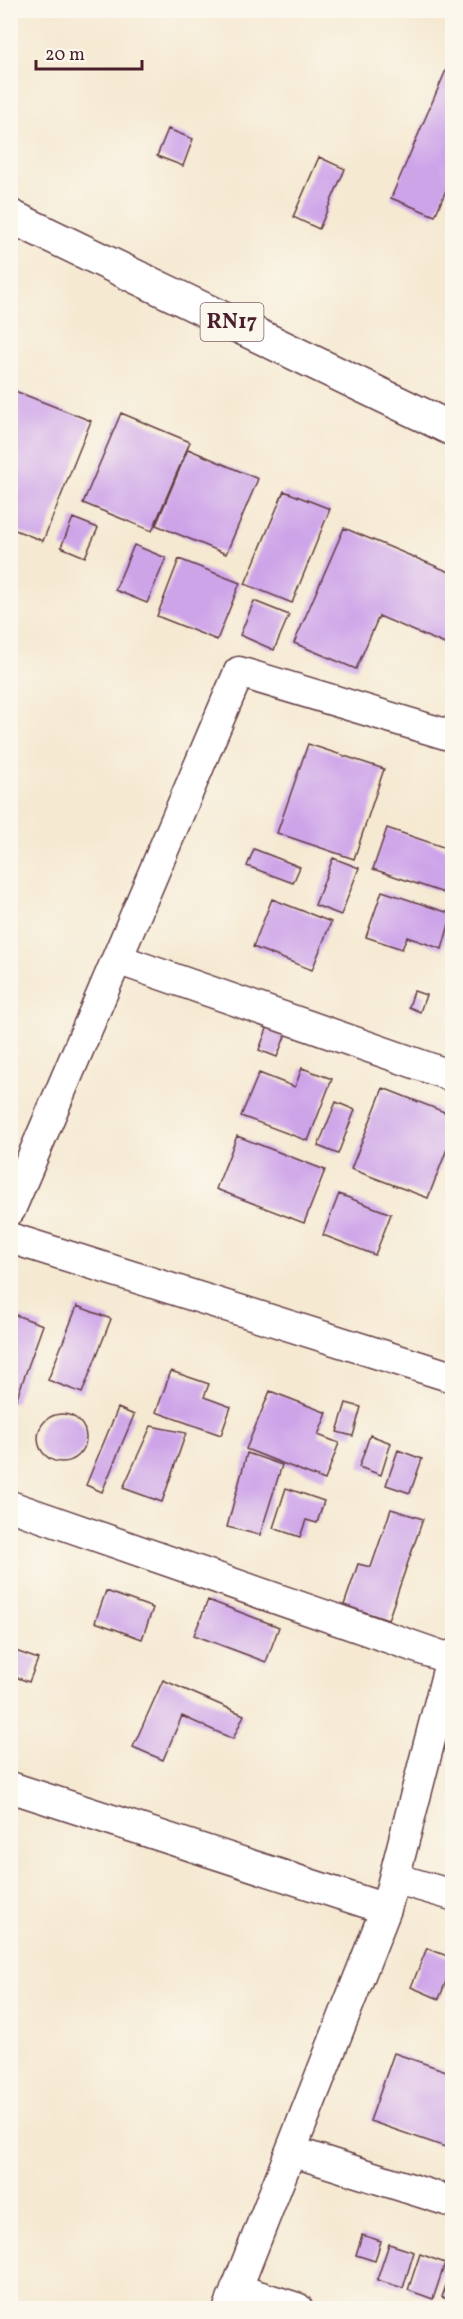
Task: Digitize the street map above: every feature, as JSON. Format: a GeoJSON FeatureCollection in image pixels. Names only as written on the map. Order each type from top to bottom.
{"type":"FeatureCollection","features":[{"type":"Feature","properties":{"kind":"main road","name":"RN17"},"geometry":{"type":"LineString","coordinates":[[10,216],[453,429]]}},
{"type":"Feature","properties":{"kind":"street"},"geometry":{"type":"LineString","coordinates":[[10,1210],[239,672],[453,736]]}},
{"type":"Feature","properties":{"kind":"street"},"geometry":{"type":"LineString","coordinates":[[117,959],[453,1076]]}},
{"type":"Feature","properties":{"kind":"street"},"geometry":{"type":"LineString","coordinates":[[10,1238],[453,1377]]}},
{"type":"Feature","properties":{"kind":"street"},"geometry":{"type":"LineString","coordinates":[[10,1506],[452,1657],[387,1909],[233,2299],[297,2308]]}},
{"type":"Feature","properties":{"kind":"street"},"geometry":{"type":"LineString","coordinates":[[10,1787],[387,1909]]}},
{"type":"Feature","properties":{"kind":"street"},"geometry":{"type":"LineString","coordinates":[[394,1878],[453,1895]]}},
{"type":"Feature","properties":{"kind":"street"},"geometry":{"type":"LineString","coordinates":[[291,2151],[453,2202]]}},
{"type":"Feature","properties":{"kind":"building"},"geometry":{"type":"Polygon","coordinates":[[[446,70],[452,73],[452,176],[435,216],[391,198],[446,70]]]}},
{"type":"Feature","properties":{"kind":"building"},"geometry":{"type":"Polygon","coordinates":[[[168,129],[193,139],[183,166],[157,156],[168,129]]]}},
{"type":"Feature","properties":{"kind":"building"},"geometry":{"type":"Polygon","coordinates":[[[319,157],[345,169],[319,229],[293,217],[319,157]]]}},
{"type":"Feature","properties":{"kind":"building"},"geometry":{"type":"Polygon","coordinates":[[[10,389],[91,421],[43,541],[10,528],[10,389]]]}},
{"type":"Feature","properties":{"kind":"building"},"geometry":{"type":"Polygon","coordinates":[[[121,413],[190,442],[152,531],[83,503],[121,413]]]}},
{"type":"Feature","properties":{"kind":"building"},"geometry":{"type":"Polygon","coordinates":[[[188,449],[258,479],[226,554],[156,525],[188,449]]]}},
{"type":"Feature","properties":{"kind":"building"},"geometry":{"type":"Polygon","coordinates":[[[284,491],[330,509],[292,603],[245,584],[284,491]]]}},
{"type":"Feature","properties":{"kind":"building"},"geometry":{"type":"Polygon","coordinates":[[[73,518],[98,528],[85,557],[61,547],[73,518]]]}},
{"type":"Feature","properties":{"kind":"building"},"geometry":{"type":"Polygon","coordinates":[[[344,528],[452,573],[452,647],[379,616],[356,669],[294,643],[344,528]]]}},
{"type":"Feature","properties":{"kind":"building"},"geometry":{"type":"Polygon","coordinates":[[[134,545],[166,558],[147,603],[115,590],[134,545]]]}},
{"type":"Feature","properties":{"kind":"building"},"geometry":{"type":"Polygon","coordinates":[[[179,559],[240,583],[217,640],[157,616],[179,559]]]}},
{"type":"Feature","properties":{"kind":"building"},"geometry":{"type":"Polygon","coordinates":[[[254,601],[289,615],[274,650],[240,635],[254,601]]]}},
{"type":"Feature","properties":{"kind":"building"},"geometry":{"type":"Polygon","coordinates":[[[308,744],[384,769],[354,859],[277,833],[308,744]]]}},
{"type":"Feature","properties":{"kind":"building"},"geometry":{"type":"Polygon","coordinates":[[[387,828],[452,850],[452,869],[444,893],[373,869],[387,828]]]}},
{"type":"Feature","properties":{"kind":"building"},"geometry":{"type":"Polygon","coordinates":[[[254,849],[300,867],[293,883],[247,866],[254,849]]]}},
{"type":"Feature","properties":{"kind":"building"},"geometry":{"type":"Polygon","coordinates":[[[333,858],[359,868],[341,915],[315,905],[333,858]]]}},
{"type":"Feature","properties":{"kind":"building"},"geometry":{"type":"Polygon","coordinates":[[[382,891],[452,914],[442,949],[407,937],[402,949],[366,937],[382,891]]]}},
{"type":"Feature","properties":{"kind":"building"},"geometry":{"type":"Polygon","coordinates":[[[272,899],[331,922],[312,970],[253,947],[272,899]]]}},
{"type":"Feature","properties":{"kind":"building"},"geometry":{"type":"Polygon","coordinates":[[[414,991],[426,995],[420,1012],[409,1007],[414,991]]]}},
{"type":"Feature","properties":{"kind":"building"},"geometry":{"type":"Polygon","coordinates":[[[271,1018],[289,1026],[277,1057],[259,1050],[271,1018]]]}},
{"type":"Feature","properties":{"kind":"building"},"geometry":{"type":"Polygon","coordinates":[[[302,1068],[332,1079],[308,1141],[241,1116],[259,1073],[295,1087],[302,1068]]]}},
{"type":"Feature","properties":{"kind":"building"},"geometry":{"type":"Polygon","coordinates":[[[383,1088],[452,1115],[452,1136],[428,1198],[351,1169],[383,1088]]]}},
{"type":"Feature","properties":{"kind":"building"},"geometry":{"type":"Polygon","coordinates":[[[336,1102],[355,1110],[338,1154],[318,1146],[336,1102]]]}},
{"type":"Feature","properties":{"kind":"building"},"geometry":{"type":"Polygon","coordinates":[[[237,1136],[325,1170],[304,1223],[216,1189],[237,1136]]]}},
{"type":"Feature","properties":{"kind":"building"},"geometry":{"type":"Polygon","coordinates":[[[339,1194],[391,1214],[375,1255],[323,1235],[339,1194]]]}},
{"type":"Feature","properties":{"kind":"building"},"geometry":{"type":"Polygon","coordinates":[[[77,1306],[111,1319],[82,1393],[48,1380],[77,1306]]]}},
{"type":"Feature","properties":{"kind":"building"},"geometry":{"type":"Polygon","coordinates":[[[10,1313],[43,1325],[15,1403],[10,1402],[10,1313]]]}},
{"type":"Feature","properties":{"kind":"building"},"geometry":{"type":"Polygon","coordinates":[[[171,1371],[209,1384],[204,1397],[231,1407],[221,1435],[156,1412],[171,1371]]]}},
{"type":"Feature","properties":{"kind":"building"},"geometry":{"type":"Polygon","coordinates":[[[270,1391],[327,1413],[318,1435],[339,1443],[325,1480],[246,1449],[270,1391]]]}},
{"type":"Feature","properties":{"kind":"building"},"geometry":{"type":"Polygon","coordinates":[[[346,1403],[361,1407],[353,1436],[337,1432],[346,1403]]]}},
{"type":"Feature","properties":{"kind":"building"},"geometry":{"type":"Polygon","coordinates":[[[118,1408],[134,1415],[102,1492],[86,1485],[118,1408]]]}},
{"type":"Feature","properties":{"kind":"building"},"geometry":{"type":"Polygon","coordinates":[[[62,1414],[79,1421],[86,1438],[79,1455],[62,1462],[45,1455],[38,1438],[45,1421],[62,1414]]]}},
{"type":"Feature","properties":{"kind":"building"},"geometry":{"type":"Polygon","coordinates":[[[151,1426],[186,1433],[162,1502],[123,1488],[151,1426]]]}},
{"type":"Feature","properties":{"kind":"building"},"geometry":{"type":"Polygon","coordinates":[[[370,1435],[391,1443],[381,1475],[359,1467],[370,1435]]]}},
{"type":"Feature","properties":{"kind":"building"},"geometry":{"type":"Polygon","coordinates":[[[398,1450],[422,1459],[410,1493],[386,1485],[398,1450]]]}},
{"type":"Feature","properties":{"kind":"building"},"geometry":{"type":"Polygon","coordinates":[[[247,1453],[282,1465],[260,1535],[227,1527],[247,1453]]]}},
{"type":"Feature","properties":{"kind":"building"},"geometry":{"type":"Polygon","coordinates":[[[286,1488],[324,1501],[317,1523],[306,1520],[300,1537],[273,1528],[286,1488]]]}},
{"type":"Feature","properties":{"kind":"building"},"geometry":{"type":"Polygon","coordinates":[[[391,1509],[423,1519],[388,1620],[344,1605],[358,1564],[371,1567],[391,1509]]]}},
{"type":"Feature","properties":{"kind":"building"},"geometry":{"type":"Polygon","coordinates":[[[106,1591],[153,1608],[142,1639],[95,1622],[106,1591]]]}},
{"type":"Feature","properties":{"kind":"building"},"geometry":{"type":"Polygon","coordinates":[[[208,1600],[279,1627],[266,1662],[194,1635],[208,1600]]]}},
{"type":"Feature","properties":{"kind":"building"},"geometry":{"type":"Polygon","coordinates":[[[10,1649],[38,1659],[29,1682],[10,1675],[10,1649]]]}},
{"type":"Feature","properties":{"kind":"building"},"geometry":{"type":"Polygon","coordinates":[[[163,1680],[244,1715],[233,1739],[182,1716],[163,1760],[133,1747],[163,1680]]]}},
{"type":"Feature","properties":{"kind":"building"},"geometry":{"type":"Polygon","coordinates":[[[427,1948],[452,1958],[452,1966],[439,1999],[411,1987],[427,1948]]]}},
{"type":"Feature","properties":{"kind":"building"},"geometry":{"type":"Polygon","coordinates":[[[394,2053],[452,2073],[451,2149],[370,2121],[394,2053]]]}},
{"type":"Feature","properties":{"kind":"building"},"geometry":{"type":"Polygon","coordinates":[[[362,2235],[381,2241],[375,2261],[356,2255],[362,2235]]]}},
{"type":"Feature","properties":{"kind":"building"},"geometry":{"type":"Polygon","coordinates":[[[389,2244],[414,2252],[403,2288],[377,2280],[389,2244]]]}},
{"type":"Feature","properties":{"kind":"building"},"geometry":{"type":"Polygon","coordinates":[[[420,2254],[445,2263],[433,2299],[408,2290],[420,2254]]]}},
{"type":"Feature","properties":{"kind":"building"},"geometry":{"type":"Polygon","coordinates":[[[452,2268],[452,2301],[442,2297],[452,2268]]]}}]}
